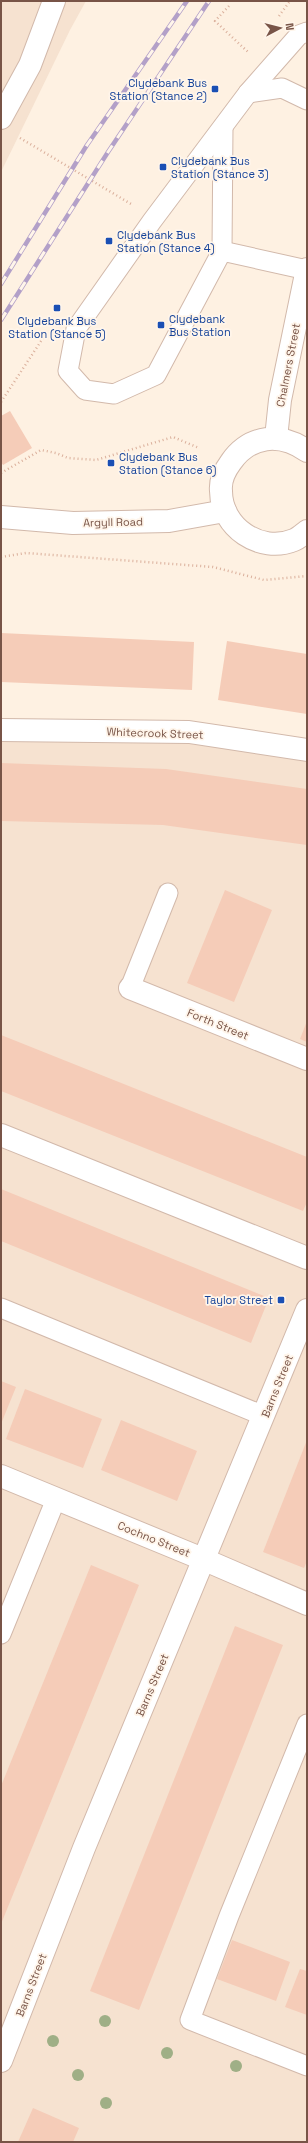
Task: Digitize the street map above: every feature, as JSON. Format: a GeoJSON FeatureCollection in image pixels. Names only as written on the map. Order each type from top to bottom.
{"type":"FeatureCollection","features":[{"type":"Feature","properties":{"kind":"street"},"geometry":{"type":"LineString","coordinates":[[1,118],[30,65],[54,1]]}},
{"type":"Feature","properties":{"kind":"street","name":"Chalmers Street"},"geometry":{"type":"LineString","coordinates":[[276,438],[280,400],[307,270]]}},
{"type":"Feature","properties":{"kind":"street"},"geometry":{"type":"LineString","coordinates":[[307,451],[295,442],[276,438],[255,441],[238,452],[225,470],[221,490],[225,511],[236,528],[254,540],[274,544],[294,540],[307,531]]}},
{"type":"Feature","properties":{"kind":"street","name":"Argyll Road"},"geometry":{"type":"LineString","coordinates":[[1,518],[73,523],[169,521],[225,511]]}},
{"type":"Feature","properties":{"kind":"street","name":"Whitecrook Street"},"geometry":{"type":"LineString","coordinates":[[1,730],[189,732],[307,750]]}},
{"type":"Feature","properties":{"kind":"street","name":"Forth Street"},"geometry":{"type":"LineString","coordinates":[[130,988],[307,1059]]}},
{"type":"Feature","properties":{"kind":"street"},"geometry":{"type":"LineString","coordinates":[[1,1135],[307,1258]]}},
{"type":"Feature","properties":{"kind":"street","name":"Barns Street"},"geometry":{"type":"LineString","coordinates":[[1,2061],[84,1848],[205,1560],[307,1310]]}},
{"type":"Feature","properties":{"kind":"street","name":"Cochno Street"},"geometry":{"type":"LineString","coordinates":[[1,1476],[205,1560],[307,1604]]}},
{"type":"Feature","properties":{"kind":"lane"},"geometry":{"type":"LineString","coordinates":[[223,127],[222,252],[156,375],[114,394],[85,390],[68,371],[76,329],[223,127],[248,93],[299,35],[307,32]]}},
{"type":"Feature","properties":{"kind":"lane"},"geometry":{"type":"LineString","coordinates":[[248,93],[282,88],[307,100]]}},
{"type":"Feature","properties":{"kind":"lane"},"geometry":{"type":"LineString","coordinates":[[222,252],[307,270]]}},
{"type":"Feature","properties":{"kind":"lane"},"geometry":{"type":"LineString","coordinates":[[130,988],[168,893]]}},
{"type":"Feature","properties":{"kind":"lane"},"geometry":{"type":"LineString","coordinates":[[1,1308],[264,1416]]}},
{"type":"Feature","properties":{"kind":"lane"},"geometry":{"type":"LineString","coordinates":[[1,1634],[56,1499]]}},
{"type":"Feature","properties":{"kind":"lane"},"geometry":{"type":"LineString","coordinates":[[307,1724],[229,1916],[190,2020],[307,2066]]}},
{"type":"Feature","properties":{"kind":"path"},"geometry":{"type":"LineString","coordinates":[[229,6],[216,21],[250,54]]}},
{"type":"Feature","properties":{"kind":"path"},"geometry":{"type":"LineString","coordinates":[[15,135],[131,204]]}},
{"type":"Feature","properties":{"kind":"path"},"geometry":{"type":"LineString","coordinates":[[1,473],[41,450],[56,453],[68,458],[96,460],[173,437],[199,448]]}},
{"type":"Feature","properties":{"kind":"path"},"geometry":{"type":"LineString","coordinates":[[1,557],[26,553],[213,567],[264,580],[307,576]]}},
{"type":"Feature","properties":{"kind":"shaded area"},"geometry":{"type":"Polygon","coordinates":[[[1,1],[86,1],[70,30],[1,172],[1,1]]]}},
{"type":"Feature","properties":{"kind":"shaded area"},"geometry":{"type":"Polygon","coordinates":[[[1,730],[307,750],[307,2142],[1,2142],[1,730]]]}},
{"type":"Feature","properties":{"kind":"building"},"geometry":{"type":"Polygon","coordinates":[[[10,411],[32,448],[3,465],[1,462],[1,416],[10,411]]]}},
{"type":"Feature","properties":{"kind":"building"},"geometry":{"type":"Polygon","coordinates":[[[1,633],[194,642],[192,690],[1,682],[1,633]]]}},
{"type":"Feature","properties":{"kind":"building"},"geometry":{"type":"Polygon","coordinates":[[[227,641],[307,654],[307,714],[218,700],[227,641]]]}},
{"type":"Feature","properties":{"kind":"building"},"geometry":{"type":"Polygon","coordinates":[[[1,763],[166,769],[307,789],[307,845],[163,825],[1,821],[1,763]]]}},
{"type":"Feature","properties":{"kind":"building"},"geometry":{"type":"Polygon","coordinates":[[[225,890],[272,910],[234,1002],[187,983],[225,890]]]}},
{"type":"Feature","properties":{"kind":"building"},"geometry":{"type":"Polygon","coordinates":[[[307,1021],[307,1042],[300,1039],[307,1021]]]}},
{"type":"Feature","properties":{"kind":"building"},"geometry":{"type":"Polygon","coordinates":[[[1,1035],[307,1157],[307,1202],[303,1211],[1,1091],[1,1035]]]}},
{"type":"Feature","properties":{"kind":"building"},"geometry":{"type":"Polygon","coordinates":[[[1,1189],[269,1298],[251,1343],[1,1241],[1,1189]]]}},
{"type":"Feature","properties":{"kind":"building"},"geometry":{"type":"Polygon","coordinates":[[[1,1381],[16,1387],[1,1424],[1,1381]]]}},
{"type":"Feature","properties":{"kind":"building"},"geometry":{"type":"Polygon","coordinates":[[[25,1389],[102,1419],[83,1468],[6,1439],[25,1389]]]}},
{"type":"Feature","properties":{"kind":"building"},"geometry":{"type":"Polygon","coordinates":[[[121,1420],[197,1451],[177,1501],[101,1470],[121,1420]]]}},
{"type":"Feature","properties":{"kind":"building"},"geometry":{"type":"Polygon","coordinates":[[[307,1440],[307,1561],[304,1568],[263,1552],[307,1440]]]}},
{"type":"Feature","properties":{"kind":"building"},"geometry":{"type":"Polygon","coordinates":[[[91,1565],[139,1585],[1,1924],[1,1786],[91,1565]]]}},
{"type":"Feature","properties":{"kind":"building"},"geometry":{"type":"Polygon","coordinates":[[[235,1626],[283,1645],[139,2010],[90,1991],[235,1626]]]}},
{"type":"Feature","properties":{"kind":"building"},"geometry":{"type":"Polygon","coordinates":[[[232,1940],[290,1962],[276,2001],[217,1979],[232,1940]]]}},
{"type":"Feature","properties":{"kind":"building"},"geometry":{"type":"Polygon","coordinates":[[[300,1969],[307,1971],[307,2015],[285,2007],[300,1969]]]}},
{"type":"Feature","properties":{"kind":"building"},"geometry":{"type":"Polygon","coordinates":[[[33,2108],[79,2128],[73,2142],[18,2142],[33,2108]]]}},
{"type":"Feature","properties":{"kind":"railway"},"geometry":{"type":"LineString","coordinates":[[1,284],[87,145],[187,1]]}},
{"type":"Feature","properties":{"kind":"railway"},"geometry":{"type":"LineString","coordinates":[[1,320],[108,152],[209,1]]}},
{"type":"Feature","properties":{"kind":"place","name":"Clydebank Bus Station (Stance 2)"},"geometry":{"type":"Point","coordinates":[215,89]}},
{"type":"Feature","properties":{"kind":"place","name":"Clydebank Bus Station (Stance 3)"},"geometry":{"type":"Point","coordinates":[163,167]}},
{"type":"Feature","properties":{"kind":"place","name":"Clydebank Bus Station (Stance 4)"},"geometry":{"type":"Point","coordinates":[109,241]}},
{"type":"Feature","properties":{"kind":"place","name":"Clydebank Bus Station (Stance 5)"},"geometry":{"type":"Point","coordinates":[57,308]}},
{"type":"Feature","properties":{"kind":"place","name":"Clydebank Bus Station"},"geometry":{"type":"Point","coordinates":[161,325]}},
{"type":"Feature","properties":{"kind":"place","name":"Clydebank Bus Station (Stance 6)"},"geometry":{"type":"Point","coordinates":[111,463]}},
{"type":"Feature","properties":{"kind":"place","name":"Taylor Street"},"geometry":{"type":"Point","coordinates":[281,1300]}}]}
